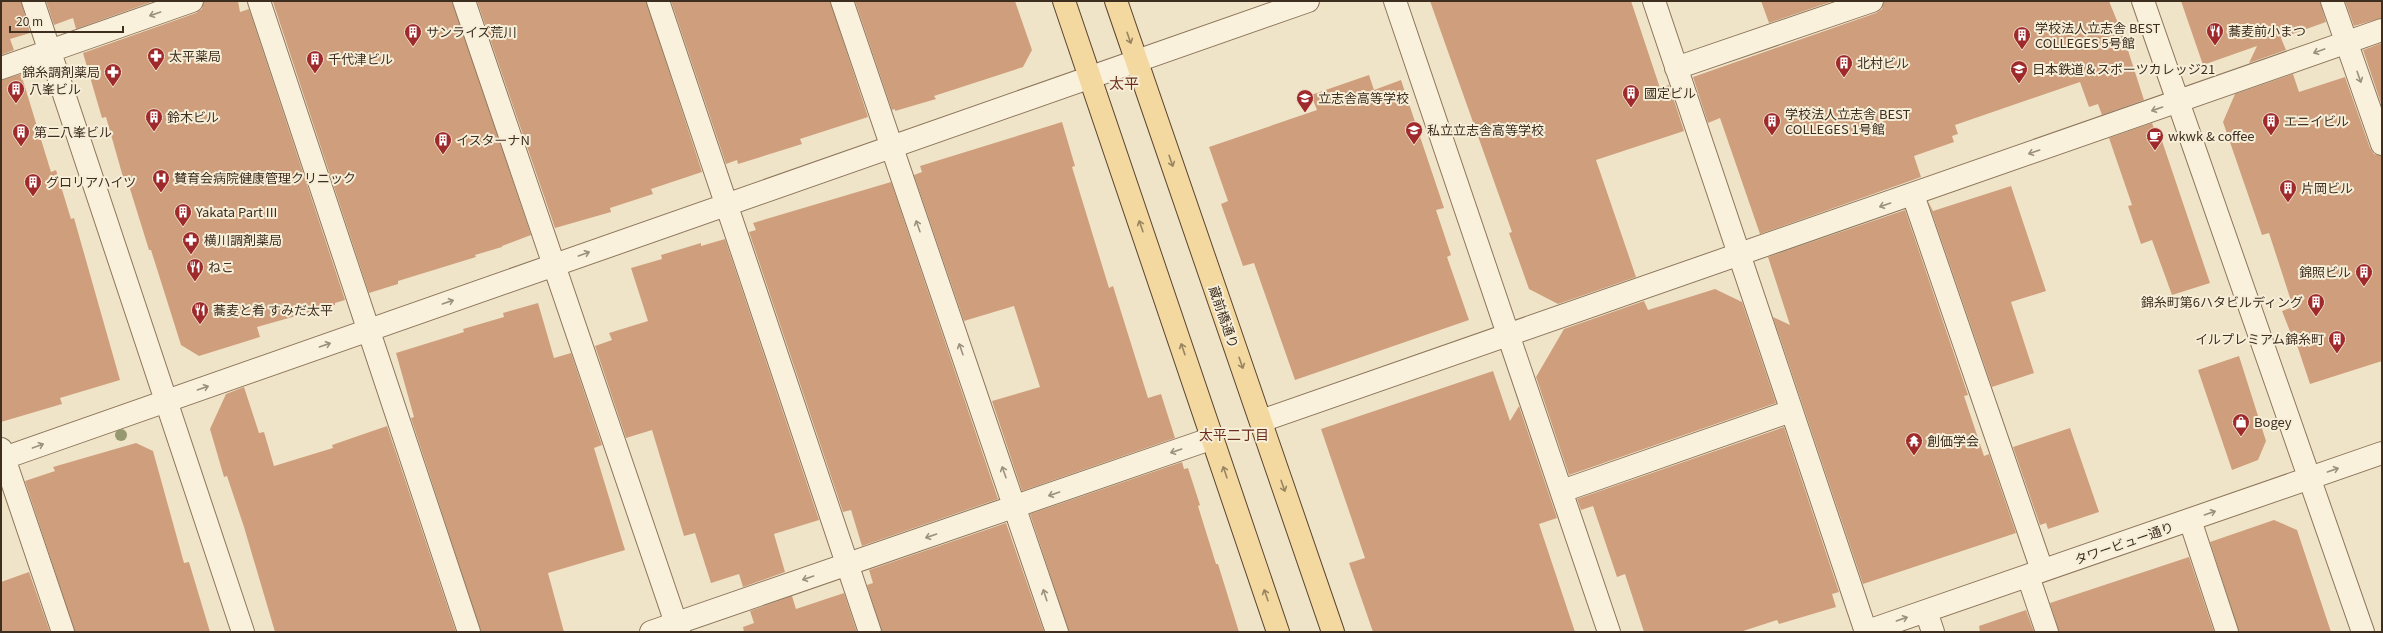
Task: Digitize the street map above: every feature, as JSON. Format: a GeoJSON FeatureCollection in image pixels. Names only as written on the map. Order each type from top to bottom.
{"type":"FeatureCollection","features":[{"type":"Feature","properties":{"kind":"main road"},"geometry":{"type":"LineString","coordinates":[[1064,1],[1278,632]]}},
{"type":"Feature","properties":{"kind":"main road","name":"蔵前橋通り"},"geometry":{"type":"LineString","coordinates":[[1116,1],[1333,632]]}},
{"type":"Feature","properties":{"kind":"street"},"geometry":{"type":"LineString","coordinates":[[33,1],[51,51],[243,632]]}},
{"type":"Feature","properties":{"kind":"street"},"geometry":{"type":"LineString","coordinates":[[1,68],[192,1]]}},
{"type":"Feature","properties":{"kind":"street"},"geometry":{"type":"LineString","coordinates":[[259,1],[469,632]]}},
{"type":"Feature","properties":{"kind":"street"},"geometry":{"type":"LineString","coordinates":[[464,1],[555,264],[677,628]]}},
{"type":"Feature","properties":{"kind":"street"},"geometry":{"type":"LineString","coordinates":[[658,1],[870,632]]}},
{"type":"Feature","properties":{"kind":"street"},"geometry":{"type":"LineString","coordinates":[[842,1],[1057,632]]}},
{"type":"Feature","properties":{"kind":"street"},"geometry":{"type":"LineString","coordinates":[[63,632],[2,455],[166,401],[1308,1]]}},
{"type":"Feature","properties":{"kind":"street"},"geometry":{"type":"LineString","coordinates":[[1395,1],[1609,632]]}},
{"type":"Feature","properties":{"kind":"street"},"geometry":{"type":"LineString","coordinates":[[1654,1],[1866,632]]}},
{"type":"Feature","properties":{"kind":"street"},"geometry":{"type":"LineString","coordinates":[[1676,68],[1872,1]]}},
{"type":"Feature","properties":{"kind":"street"},"geometry":{"type":"LineString","coordinates":[[2143,1],[2363,632]]}},
{"type":"Feature","properties":{"kind":"street"},"geometry":{"type":"LineString","coordinates":[[2332,1],[2382,144]]}},
{"type":"Feature","properties":{"kind":"street"},"geometry":{"type":"LineString","coordinates":[[1260,422],[1738,254],[1913,195],[2346,41],[2382,30]]}},
{"type":"Feature","properties":{"kind":"street"},"geometry":{"type":"LineString","coordinates":[[1913,195],[2035,573],[2047,632]]}},
{"type":"Feature","properties":{"kind":"street"},"geometry":{"type":"LineString","coordinates":[[1562,491],[1791,411]]}},
{"type":"Feature","properties":{"kind":"street"},"geometry":{"type":"LineString","coordinates":[[651,632],[677,628],[847,564],[1016,508],[1213,438]]}},
{"type":"Feature","properties":{"kind":"street","name":"タワービュー通り"},"geometry":{"type":"LineString","coordinates":[[1866,632],[2382,453]]}},
{"type":"Feature","properties":{"kind":"street"},"geometry":{"type":"LineString","coordinates":[[2190,520],[2227,632]]}},
{"type":"Feature","properties":{"kind":"street"},"geometry":{"type":"LineString","coordinates":[[1926,611],[1933,632]]}},
{"type":"Feature","properties":{"kind":"building"},"geometry":{"type":"Polygon","coordinates":[[[1,1],[21,1],[30,33],[10,39],[14,50],[1,55],[1,1]]]}},
{"type":"Feature","properties":{"kind":"building"},"geometry":{"type":"Polygon","coordinates":[[[46,1],[154,1],[76,29],[73,18],[54,25],[46,1]]]}},
{"type":"Feature","properties":{"kind":"building"},"geometry":{"type":"Polygon","coordinates":[[[204,1],[238,1],[240,12],[249,9],[345,300],[335,303],[335,305],[257,327],[260,337],[199,356],[181,345],[126,176],[123,177],[106,117],[102,118],[83,53],[196,13],[202,9],[204,1]]]}},
{"type":"Feature","properties":{"kind":"building"},"geometry":{"type":"Polygon","coordinates":[[[452,1],[531,235],[502,247],[475,255],[476,257],[398,281],[398,284],[369,293],[273,2],[452,1]]]}},
{"type":"Feature","properties":{"kind":"building"},"geometry":{"type":"Polygon","coordinates":[[[477,1],[646,1],[702,172],[651,189],[653,194],[610,208],[611,212],[555,228],[477,1]]]}},
{"type":"Feature","properties":{"kind":"building"},"geometry":{"type":"Polygon","coordinates":[[[671,1],[830,1],[868,117],[800,139],[802,144],[738,164],[737,160],[726,164],[671,1]]]}},
{"type":"Feature","properties":{"kind":"building"},"geometry":{"type":"Polygon","coordinates":[[[855,1],[1015,1],[1032,50],[1023,67],[934,96],[936,99],[895,111],[895,109],[892,110],[855,1]]]}},
{"type":"Feature","properties":{"kind":"building"},"geometry":{"type":"Polygon","coordinates":[[[1430,1],[1631,1],[1660,88],[1669,85],[1684,131],[1596,160],[1636,277],[1558,304],[1529,289],[1509,233],[1512,232],[1430,1]]]}},
{"type":"Feature","properties":{"kind":"building"},"geometry":{"type":"Polygon","coordinates":[[[1761,1],[1833,1],[1769,23],[1761,1]]]}},
{"type":"Feature","properties":{"kind":"building"},"geometry":{"type":"Polygon","coordinates":[[[1884,1],[2109,1],[2124,38],[2144,100],[2102,115],[2098,104],[2089,107],[2080,82],[1955,125],[1958,134],[1952,136],[1954,142],[1914,156],[1921,177],[1760,234],[1720,118],[1708,123],[1693,77],[1876,13],[1882,9],[1884,1]]]}},
{"type":"Feature","properties":{"kind":"building"},"geometry":{"type":"Polygon","coordinates":[[[2181,1],[2320,1],[2326,22],[2281,38],[2286,50],[2249,63],[2257,46],[2203,65],[2181,1]]]}},
{"type":"Feature","properties":{"kind":"building"},"geometry":{"type":"Polygon","coordinates":[[[2345,1],[2382,1],[2382,18],[2354,26],[2345,1]]]}},
{"type":"Feature","properties":{"kind":"building"},"geometry":{"type":"Polygon","coordinates":[[[2382,43],[2382,106],[2363,50],[2382,43]]]}},
{"type":"Feature","properties":{"kind":"building"},"geometry":{"type":"Polygon","coordinates":[[[21,74],[51,172],[56,170],[71,219],[74,218],[120,380],[60,398],[62,404],[1,422],[1,80],[21,74]]]}},
{"type":"Feature","properties":{"kind":"building"},"geometry":{"type":"Polygon","coordinates":[[[2293,74],[2299,92],[2345,77],[2370,148],[2374,154],[2382,156],[2382,361],[2310,384],[2295,339],[2293,339],[2282,311],[2293,307],[2269,233],[2262,235],[2223,122],[2235,94],[2293,74]]]}},
{"type":"Feature","properties":{"kind":"building"},"geometry":{"type":"Polygon","coordinates":[[[1369,75],[1374,90],[1401,80],[1444,208],[1436,210],[1451,255],[1447,257],[1469,320],[1295,380],[1254,263],[1243,266],[1221,204],[1228,201],[1209,147],[1317,110],[1311,95],[1369,75]]]}},
{"type":"Feature","properties":{"kind":"building"},"geometry":{"type":"Polygon","coordinates":[[[1062,122],[1075,166],[1072,167],[1109,288],[1113,286],[1148,398],[1161,394],[1175,438],[1022,491],[992,401],[1040,387],[1014,306],[964,321],[914,175],[922,172],[920,166],[1062,122]]]}},
{"type":"Feature","properties":{"kind":"building"},"geometry":{"type":"Polygon","coordinates":[[[2152,123],[2157,136],[2160,135],[2210,283],[2172,295],[2152,240],[2141,244],[2128,206],[2132,205],[2109,138],[2152,123]]]}},
{"type":"Feature","properties":{"kind":"building"},"geometry":{"type":"Polygon","coordinates":[[[891,182],[998,499],[862,546],[851,510],[843,512],[749,232],[756,230],[753,223],[891,182]]]}},
{"type":"Feature","properties":{"kind":"building"},"geometry":{"type":"Polygon","coordinates":[[[2011,186],[2046,291],[2011,302],[2034,373],[1992,387],[1928,201],[1933,211],[2011,186]]]}},
{"type":"Feature","properties":{"kind":"building"},"geometry":{"type":"Polygon","coordinates":[[[1905,210],[1968,395],[1964,396],[1984,456],[1989,454],[2016,533],[1863,584],[1773,317],[1790,325],[1768,257],[1905,210]]]}},
{"type":"Feature","properties":{"kind":"building"},"geometry":{"type":"Polygon","coordinates":[[[725,239],[819,520],[774,534],[785,572],[743,587],[739,574],[711,583],[695,533],[684,536],[652,430],[626,438],[595,346],[612,340],[609,333],[648,321],[631,268],[662,259],[661,255],[701,243],[701,246],[725,239]]]}},
{"type":"Feature","properties":{"kind":"building"},"geometry":{"type":"Polygon","coordinates":[[[1715,289],[1742,302],[1776,403],[1569,475],[1536,377],[1564,329],[1644,301],[1648,310],[1715,289]]]}},
{"type":"Feature","properties":{"kind":"building"},"geometry":{"type":"Polygon","coordinates":[[[538,303],[554,358],[571,353],[602,445],[594,448],[625,550],[548,573],[564,632],[481,632],[411,418],[414,417],[396,353],[464,332],[463,329],[504,317],[503,313],[538,303]]]}},
{"type":"Feature","properties":{"kind":"building"},"geometry":{"type":"Polygon","coordinates":[[[2239,356],[2266,441],[2258,460],[2232,470],[2198,370],[2239,356]]]}},
{"type":"Feature","properties":{"kind":"building"},"geometry":{"type":"Polygon","coordinates":[[[1493,371],[1510,421],[1519,406],[1557,518],[1539,524],[1575,632],[1373,632],[1349,563],[1365,558],[1321,429],[1493,371]]]}},
{"type":"Feature","properties":{"kind":"building"},"geometry":{"type":"Polygon","coordinates":[[[244,387],[259,433],[264,432],[274,466],[333,448],[332,445],[387,426],[456,632],[275,632],[244,527],[227,476],[224,477],[210,429],[226,394],[244,387]]]}},
{"type":"Feature","properties":{"kind":"building"},"geometry":{"type":"Polygon","coordinates":[[[1784,427],[1839,592],[1832,594],[1836,607],[1779,624],[1777,620],[1740,632],[1644,632],[1625,574],[1617,577],[1593,506],[1581,510],[1577,499],[1784,427]]]}},
{"type":"Feature","properties":{"kind":"building"},"geometry":{"type":"Polygon","coordinates":[[[2070,428],[2099,512],[2048,529],[2046,523],[2040,525],[2013,447],[2070,428]]]}},
{"type":"Feature","properties":{"kind":"building"},"geometry":{"type":"Polygon","coordinates":[[[136,443],[153,451],[184,563],[189,562],[210,632],[75,632],[25,481],[55,471],[53,467],[136,443]]]}},
{"type":"Feature","properties":{"kind":"building"},"geometry":{"type":"Polygon","coordinates":[[[1182,462],[1184,469],[1188,468],[1216,564],[1218,564],[1239,632],[1069,632],[1030,514],[1182,462]]]}},
{"type":"Feature","properties":{"kind":"building"},"geometry":{"type":"Polygon","coordinates":[[[2274,520],[2297,530],[2331,632],[2239,632],[2210,542],[2274,520]]]}},
{"type":"Feature","properties":{"kind":"building"},"geometry":{"type":"Polygon","coordinates":[[[1006,523],[1044,632],[882,632],[867,585],[873,583],[869,570],[1006,523]]]}},
{"type":"Feature","properties":{"kind":"building"},"geometry":{"type":"Polygon","coordinates":[[[2189,557],[2214,632],[2059,632],[2050,603],[2189,557]]]}},
{"type":"Feature","properties":{"kind":"building"},"geometry":{"type":"Polygon","coordinates":[[[29,572],[50,632],[1,632],[1,582],[29,572]]]}},
{"type":"Feature","properties":{"kind":"building"},"geometry":{"type":"Polygon","coordinates":[[[844,593],[857,632],[744,632],[743,627],[754,623],[750,611],[792,596],[796,609],[844,593]]]}},
{"type":"Feature","properties":{"kind":"building"},"geometry":{"type":"Polygon","coordinates":[[[2026,610],[2034,632],[1980,632],[1979,626],[2026,610]]]}},
{"type":"Feature","properties":{"kind":"place","name":"蕎麦前小まつ"},"geometry":{"type":"Point","coordinates":[2215,46]}},
{"type":"Feature","properties":{"kind":"place","name":"サンライズ荒川"},"geometry":{"type":"Point","coordinates":[413,47]}},
{"type":"Feature","properties":{"kind":"place","name":"学校法人立志舎 BEST COLLEGES 5号館"},"geometry":{"type":"Point","coordinates":[2022,50]}},
{"type":"Feature","properties":{"kind":"place","name":"太平薬局"},"geometry":{"type":"Point","coordinates":[156,71]}},
{"type":"Feature","properties":{"kind":"place","name":"千代津ビル"},"geometry":{"type":"Point","coordinates":[315,74]}},
{"type":"Feature","properties":{"kind":"place","name":"北村ビル"},"geometry":{"type":"Point","coordinates":[1844,78]}},
{"type":"Feature","properties":{"kind":"place","name":"日本鉄道＆スポーツカレッジ21"},"geometry":{"type":"Point","coordinates":[2019,84]}},
{"type":"Feature","properties":{"kind":"place","name":"錦糸調剤薬局"},"geometry":{"type":"Point","coordinates":[113,87]}},
{"type":"Feature","properties":{"kind":"place","name":"八峯ビル"},"geometry":{"type":"Point","coordinates":[16,104]}},
{"type":"Feature","properties":{"kind":"place","name":"國定ビル"},"geometry":{"type":"Point","coordinates":[1631,108]}},
{"type":"Feature","properties":{"kind":"place","name":"立志舎高等学校"},"geometry":{"type":"Point","coordinates":[1305,113]}},
{"type":"Feature","properties":{"kind":"place","name":"鈴木ビル"},"geometry":{"type":"Point","coordinates":[154,132]}},
{"type":"Feature","properties":{"kind":"place","name":"学校法人立志舎 BEST COLLEGES 1号館"},"geometry":{"type":"Point","coordinates":[1772,136]}},
{"type":"Feature","properties":{"kind":"place","name":"エニイビル"},"geometry":{"type":"Point","coordinates":[2271,136]}},
{"type":"Feature","properties":{"kind":"place","name":"私立立志舎高等学校"},"geometry":{"type":"Point","coordinates":[1414,145]}},
{"type":"Feature","properties":{"kind":"place","name":"第二八峯ビル"},"geometry":{"type":"Point","coordinates":[21,147]}},
{"type":"Feature","properties":{"kind":"place","name":"wkwk & coffee"},"geometry":{"type":"Point","coordinates":[2155,151]}},
{"type":"Feature","properties":{"kind":"place","name":"イスターナN"},"geometry":{"type":"Point","coordinates":[443,155]}},
{"type":"Feature","properties":{"kind":"place","name":"賛育会病院健康管理クリニック"},"geometry":{"type":"Point","coordinates":[161,193]}},
{"type":"Feature","properties":{"kind":"place","name":"グロリアハイツ"},"geometry":{"type":"Point","coordinates":[33,197]}},
{"type":"Feature","properties":{"kind":"place","name":"片岡ビル"},"geometry":{"type":"Point","coordinates":[2288,203]}},
{"type":"Feature","properties":{"kind":"place","name":"Yakata Part III"},"geometry":{"type":"Point","coordinates":[183,227]}},
{"type":"Feature","properties":{"kind":"place","name":"横川調剤薬局"},"geometry":{"type":"Point","coordinates":[191,255]}},
{"type":"Feature","properties":{"kind":"place","name":"ねこ"},"geometry":{"type":"Point","coordinates":[195,282]}},
{"type":"Feature","properties":{"kind":"place","name":"錦照ビル"},"geometry":{"type":"Point","coordinates":[2364,287]}},
{"type":"Feature","properties":{"kind":"place","name":"錦糸町第6ハタビルディング"},"geometry":{"type":"Point","coordinates":[2316,317]}},
{"type":"Feature","properties":{"kind":"place","name":"蕎麦と肴 すみだ太平"},"geometry":{"type":"Point","coordinates":[200,325]}},
{"type":"Feature","properties":{"kind":"place","name":"イルプレミアム錦糸町"},"geometry":{"type":"Point","coordinates":[2337,354]}},
{"type":"Feature","properties":{"kind":"place","name":"Bogey"},"geometry":{"type":"Point","coordinates":[2241,437]}},
{"type":"Feature","properties":{"kind":"place","name":"創価学会"},"geometry":{"type":"Point","coordinates":[1914,456]}},
{"type":"Feature","properties":{"kind":"district","name":"太平"},"geometry":{"type":"Point","coordinates":[1124,84]}},
{"type":"Feature","properties":{"kind":"district","name":"太平二丁目"},"geometry":{"type":"Point","coordinates":[1234,435]}}]}
